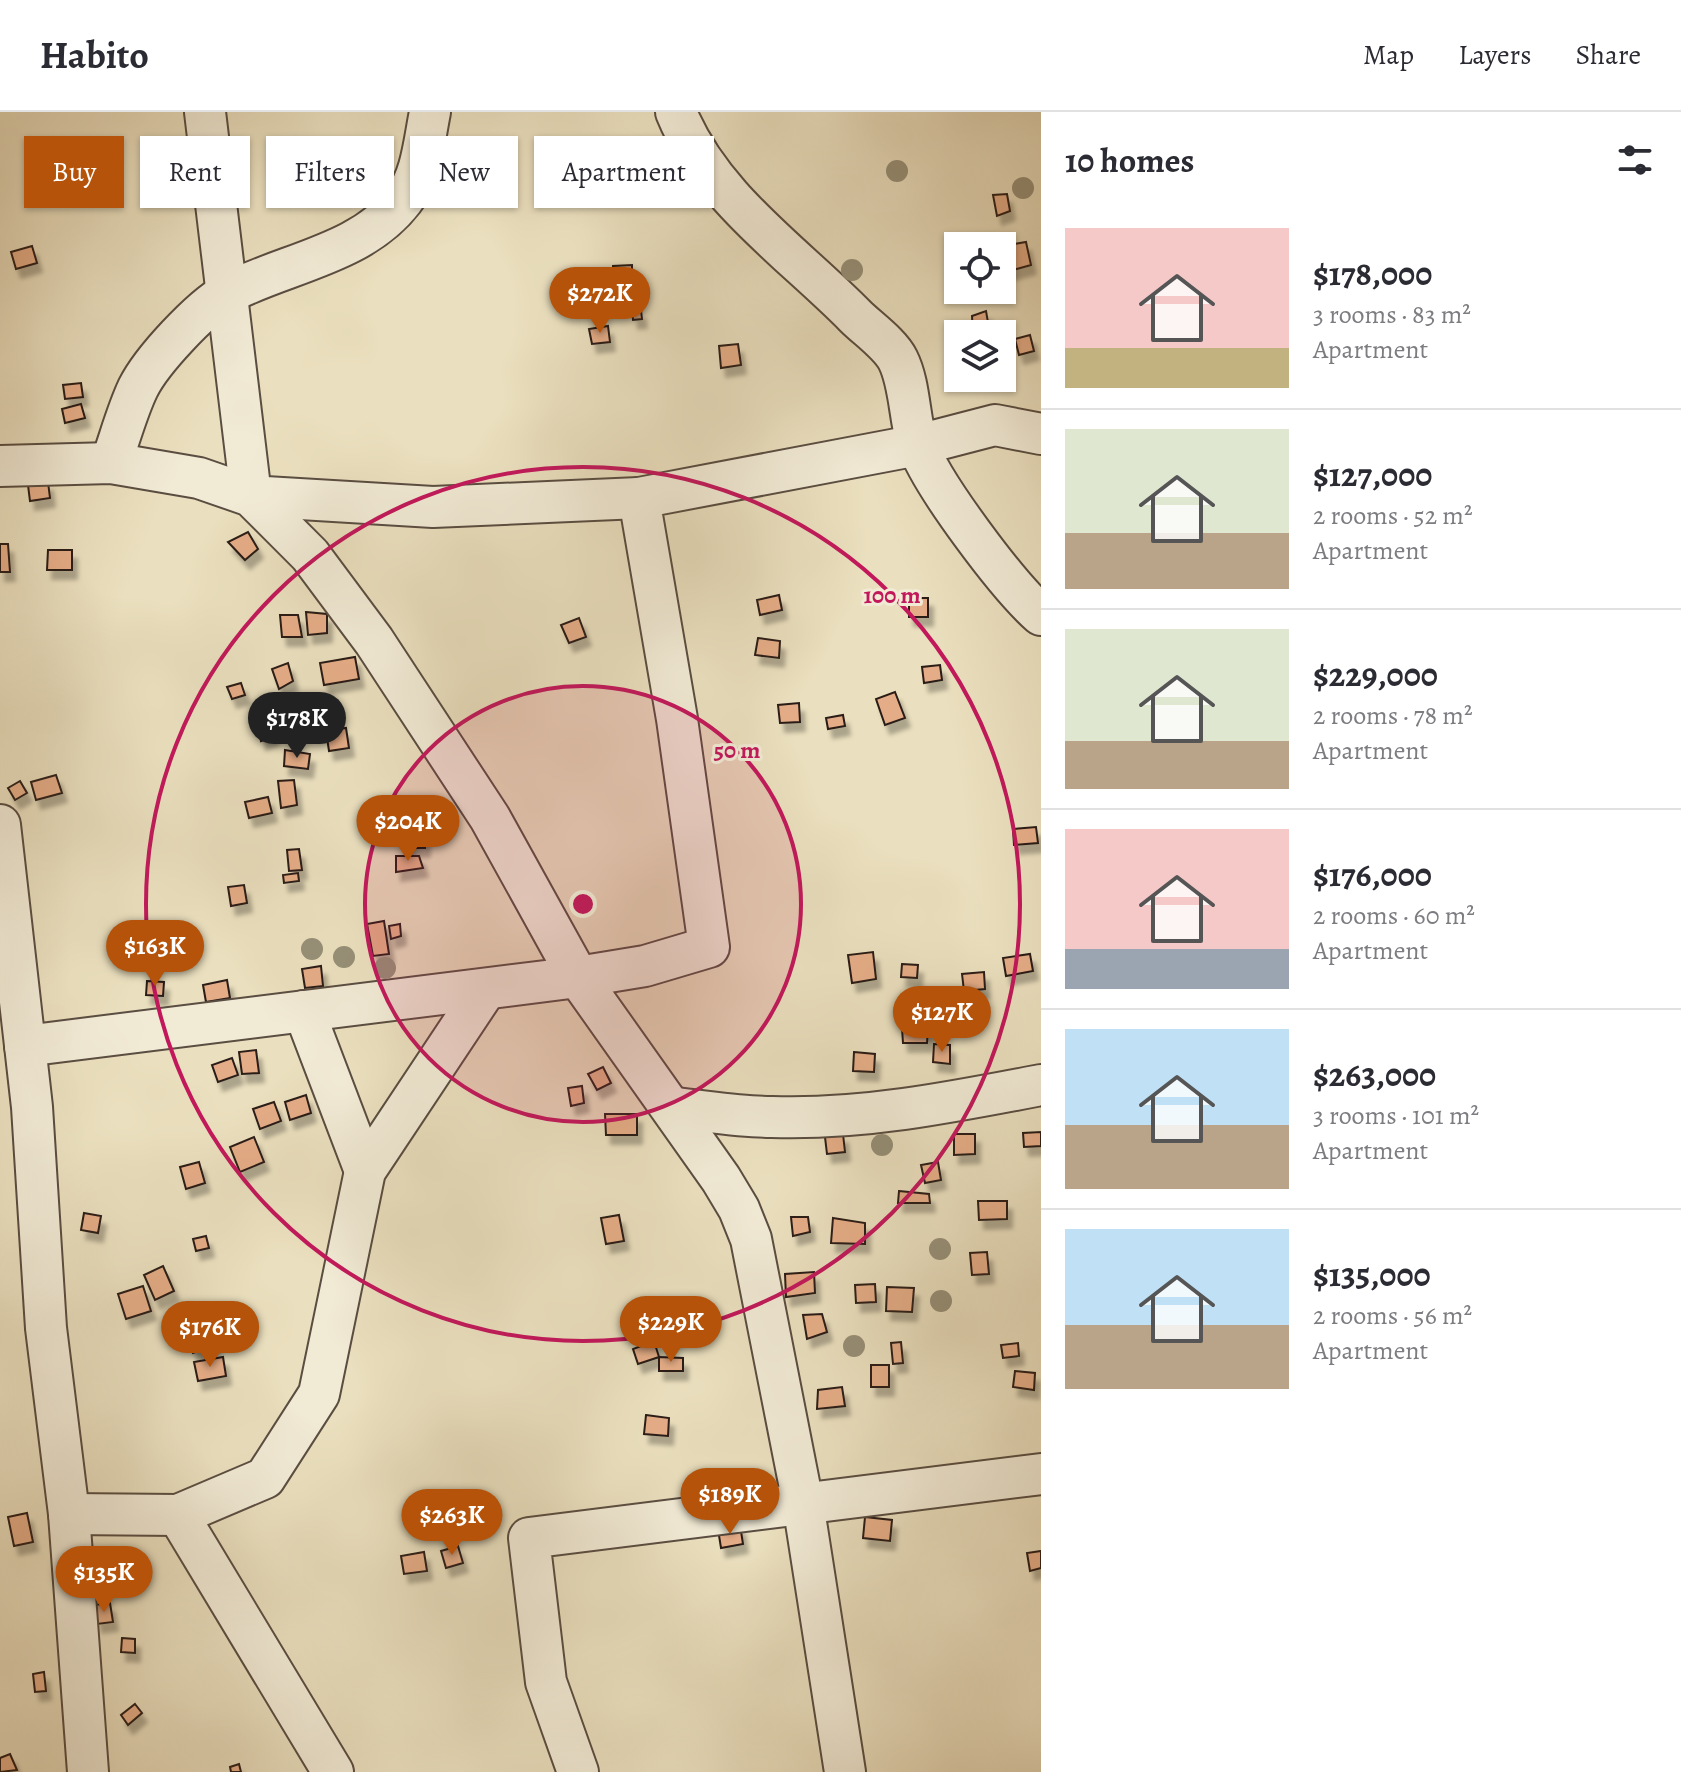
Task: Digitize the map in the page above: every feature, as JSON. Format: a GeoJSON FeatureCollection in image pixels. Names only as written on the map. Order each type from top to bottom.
{"type":"FeatureCollection","features":[{"type":"Feature","properties":{"kind":"street"},"geometry":{"type":"LineString","coordinates":[[205,112],[251,496],[310,555],[374,641],[490,818],[578,977],[673,1108],[739,1209],[751,1239],[803,1503],[843,1771]]}},
{"type":"Feature","properties":{"kind":"street"},"geometry":{"type":"LineString","coordinates":[[111,463],[139,386],[164,352],[225,295],[314,260],[373,227],[404,199],[420,165],[430,112]]}},
{"type":"Feature","properties":{"kind":"street"},"geometry":{"type":"LineString","coordinates":[[676,112],[685,134],[716,179],[763,231],[898,359],[918,445],[955,508],[1025,601],[1041,615]]}},
{"type":"Feature","properties":{"kind":"street"},"geometry":{"type":"LineString","coordinates":[[0,466],[111,463],[199,478],[251,496],[433,507],[639,498],[918,445],[995,425],[1041,434]]}},
{"type":"Feature","properties":{"kind":"street"},"geometry":{"type":"LineString","coordinates":[[25,1046],[578,977],[645,966],[709,947],[677,719],[639,498]]}},
{"type":"Feature","properties":{"kind":"street"},"geometry":{"type":"LineString","coordinates":[[0,825],[25,1046],[16,1109],[69,1514],[88,1772]]}},
{"type":"Feature","properties":{"kind":"street"},"geometry":{"type":"LineString","coordinates":[[69,1514],[178,1515],[265,1478],[319,1394],[365,1171],[486,989]]}},
{"type":"Feature","properties":{"kind":"street"},"geometry":{"type":"LineString","coordinates":[[304,1011],[365,1171]]}},
{"type":"Feature","properties":{"kind":"street"},"geometry":{"type":"LineString","coordinates":[[673,1108],[772,1118],[936,1105],[1041,1085]]}},
{"type":"Feature","properties":{"kind":"street"},"geometry":{"type":"LineString","coordinates":[[578,1772],[546,1682],[529,1538],[1041,1474]]}},
{"type":"Feature","properties":{"kind":"street"},"geometry":{"type":"LineString","coordinates":[[178,1515],[333,1772]]}},
{"type":"Feature","properties":{"kind":"building"},"geometry":{"type":"Polygon","coordinates":[[[1007,194],[1010,211],[997,216],[993,195],[1007,194]]]}},
{"type":"Feature","properties":{"kind":"building"},"geometry":{"type":"Polygon","coordinates":[[[1026,242],[1031,265],[1016,269],[1016,244],[1026,242]]]}},
{"type":"Feature","properties":{"kind":"building"},"geometry":{"type":"Polygon","coordinates":[[[32,246],[37,263],[16,269],[11,252],[32,246]]]}},
{"type":"Feature","properties":{"kind":"building"},"geometry":{"type":"Polygon","coordinates":[[[632,265],[632,284],[613,285],[613,266],[632,265]]]}},
{"type":"Feature","properties":{"kind":"building"},"geometry":{"type":"Polygon","coordinates":[[[601,289],[604,306],[587,308],[584,292],[601,289]]]}},
{"type":"Feature","properties":{"kind":"building"},"geometry":{"type":"Polygon","coordinates":[[[641,310],[642,319],[633,320],[632,311],[641,310]]]}},
{"type":"Feature","properties":{"kind":"building"},"geometry":{"type":"Polygon","coordinates":[[[986,311],[988,320],[972,320],[972,316],[986,311]]]}},
{"type":"Feature","properties":{"kind":"building"},"geometry":{"type":"Polygon","coordinates":[[[608,326],[610,342],[592,344],[589,329],[608,326]]]}},
{"type":"Feature","properties":{"kind":"building"},"geometry":{"type":"Polygon","coordinates":[[[1030,335],[1034,351],[1019,355],[1016,339],[1030,335]]]}},
{"type":"Feature","properties":{"kind":"building"},"geometry":{"type":"Polygon","coordinates":[[[738,344],[741,365],[721,368],[719,346],[738,344]]]}},
{"type":"Feature","properties":{"kind":"building"},"geometry":{"type":"Polygon","coordinates":[[[81,383],[83,397],[65,399],[63,385],[81,383]]]}},
{"type":"Feature","properties":{"kind":"building"},"geometry":{"type":"Polygon","coordinates":[[[81,404],[85,418],[65,423],[62,409],[81,404]]]}},
{"type":"Feature","properties":{"kind":"building"},"geometry":{"type":"Polygon","coordinates":[[[48,482],[50,498],[30,501],[28,485],[48,482]]]}},
{"type":"Feature","properties":{"kind":"building"},"geometry":{"type":"Polygon","coordinates":[[[248,532],[258,549],[245,560],[228,542],[248,532]]]}},
{"type":"Feature","properties":{"kind":"building"},"geometry":{"type":"Polygon","coordinates":[[[0,544],[8,544],[10,572],[0,572],[0,544]]]}},
{"type":"Feature","properties":{"kind":"building"},"geometry":{"type":"Polygon","coordinates":[[[48,550],[72,550],[72,570],[47,570],[48,550]]]}},
{"type":"Feature","properties":{"kind":"building"},"geometry":{"type":"Polygon","coordinates":[[[779,595],[782,610],[760,615],[757,600],[779,595]]]}},
{"type":"Feature","properties":{"kind":"building"},"geometry":{"type":"Polygon","coordinates":[[[909,598],[928,598],[928,617],[909,617],[909,598]]]}},
{"type":"Feature","properties":{"kind":"building"},"geometry":{"type":"Polygon","coordinates":[[[306,612],[327,614],[327,633],[308,635],[306,612]]]}},
{"type":"Feature","properties":{"kind":"building"},"geometry":{"type":"Polygon","coordinates":[[[280,615],[298,615],[302,637],[282,637],[280,615]]]}},
{"type":"Feature","properties":{"kind":"building"},"geometry":{"type":"Polygon","coordinates":[[[579,618],[586,637],[569,643],[561,625],[579,618]]]}},
{"type":"Feature","properties":{"kind":"building"},"geometry":{"type":"Polygon","coordinates":[[[758,638],[780,641],[779,658],[755,655],[758,638]]]}},
{"type":"Feature","properties":{"kind":"building"},"geometry":{"type":"Polygon","coordinates":[[[355,657],[359,679],[324,685],[320,663],[355,657]]]}},
{"type":"Feature","properties":{"kind":"building"},"geometry":{"type":"Polygon","coordinates":[[[288,663],[293,681],[279,689],[272,669],[288,663]]]}},
{"type":"Feature","properties":{"kind":"building"},"geometry":{"type":"Polygon","coordinates":[[[940,665],[942,680],[924,683],[922,667],[940,665]]]}},
{"type":"Feature","properties":{"kind":"building"},"geometry":{"type":"Polygon","coordinates":[[[241,683],[245,695],[232,699],[227,687],[241,683]]]}},
{"type":"Feature","properties":{"kind":"building"},"geometry":{"type":"Polygon","coordinates":[[[895,692],[905,718],[885,725],[876,699],[895,692]]]}},
{"type":"Feature","properties":{"kind":"building"},"geometry":{"type":"Polygon","coordinates":[[[799,703],[800,722],[780,723],[778,705],[799,703]]]}},
{"type":"Feature","properties":{"kind":"building"},"geometry":{"type":"Polygon","coordinates":[[[843,715],[845,726],[828,729],[826,718],[843,715]]]}},
{"type":"Feature","properties":{"kind":"building"},"geometry":{"type":"Polygon","coordinates":[[[272,726],[274,736],[261,741],[259,728],[272,726]]]}},
{"type":"Feature","properties":{"kind":"building"},"geometry":{"type":"Polygon","coordinates":[[[346,728],[349,748],[329,751],[326,731],[346,728]]]}},
{"type":"Feature","properties":{"kind":"building"},"geometry":{"type":"Polygon","coordinates":[[[285,750],[310,754],[308,769],[284,766],[285,750]]]}},
{"type":"Feature","properties":{"kind":"building"},"geometry":{"type":"Polygon","coordinates":[[[56,775],[62,793],[36,800],[31,782],[56,775]]]}},
{"type":"Feature","properties":{"kind":"building"},"geometry":{"type":"Polygon","coordinates":[[[294,780],[297,805],[281,808],[278,781],[294,780]]]}},
{"type":"Feature","properties":{"kind":"building"},"geometry":{"type":"Polygon","coordinates":[[[20,781],[27,793],[15,800],[8,788],[20,781]]]}},
{"type":"Feature","properties":{"kind":"building"},"geometry":{"type":"Polygon","coordinates":[[[268,797],[272,813],[249,818],[245,802],[268,797]]]}},
{"type":"Feature","properties":{"kind":"building"},"geometry":{"type":"Polygon","coordinates":[[[1036,827],[1038,843],[1014,845],[1013,829],[1036,827]]]}},
{"type":"Feature","properties":{"kind":"building"},"geometry":{"type":"Polygon","coordinates":[[[405,832],[425,832],[425,848],[405,848],[405,832]]]}},
{"type":"Feature","properties":{"kind":"building"},"geometry":{"type":"Polygon","coordinates":[[[299,849],[302,870],[289,871],[287,850],[299,849]]]}},
{"type":"Feature","properties":{"kind":"building"},"geometry":{"type":"Polygon","coordinates":[[[396,856],[419,856],[423,868],[396,872],[396,856]]]}},
{"type":"Feature","properties":{"kind":"building"},"geometry":{"type":"Polygon","coordinates":[[[298,873],[299,881],[284,883],[283,875],[298,873]]]}},
{"type":"Feature","properties":{"kind":"building"},"geometry":{"type":"Polygon","coordinates":[[[244,885],[247,903],[231,906],[228,887],[244,885]]]}},
{"type":"Feature","properties":{"kind":"building"},"geometry":{"type":"Polygon","coordinates":[[[384,921],[389,954],[373,956],[367,924],[384,921]]]}},
{"type":"Feature","properties":{"kind":"building"},"geometry":{"type":"Polygon","coordinates":[[[400,924],[401,936],[391,939],[389,926],[400,924]]]}},
{"type":"Feature","properties":{"kind":"building"},"geometry":{"type":"Polygon","coordinates":[[[873,952],[876,979],[852,983],[848,955],[873,952]]]}},
{"type":"Feature","properties":{"kind":"building"},"geometry":{"type":"Polygon","coordinates":[[[1030,954],[1033,971],[1006,976],[1003,958],[1030,954]]]}},
{"type":"Feature","properties":{"kind":"building"},"geometry":{"type":"Polygon","coordinates":[[[902,964],[918,965],[917,978],[901,977],[902,964]]]}},
{"type":"Feature","properties":{"kind":"building"},"geometry":{"type":"Polygon","coordinates":[[[321,966],[323,986],[305,988],[302,969],[321,966]]]}},
{"type":"Feature","properties":{"kind":"building"},"geometry":{"type":"Polygon","coordinates":[[[984,972],[985,989],[964,991],[962,974],[984,972]]]}},
{"type":"Feature","properties":{"kind":"building"},"geometry":{"type":"Polygon","coordinates":[[[227,980],[230,998],[206,1002],[203,985],[227,980]]]}},
{"type":"Feature","properties":{"kind":"building"},"geometry":{"type":"Polygon","coordinates":[[[147,981],[164,982],[163,996],[146,995],[147,981]]]}},
{"type":"Feature","properties":{"kind":"building"},"geometry":{"type":"Polygon","coordinates":[[[902,1028],[928,1028],[927,1043],[903,1043],[902,1028]]]}},
{"type":"Feature","properties":{"kind":"building"},"geometry":{"type":"Polygon","coordinates":[[[934,1044],[950,1045],[950,1064],[933,1062],[934,1044]]]}},
{"type":"Feature","properties":{"kind":"building"},"geometry":{"type":"Polygon","coordinates":[[[256,1050],[259,1073],[242,1074],[239,1052],[256,1050]]]}},
{"type":"Feature","properties":{"kind":"building"},"geometry":{"type":"Polygon","coordinates":[[[854,1052],[875,1054],[874,1072],[853,1071],[854,1052]]]}},
{"type":"Feature","properties":{"kind":"building"},"geometry":{"type":"Polygon","coordinates":[[[232,1058],[238,1075],[218,1082],[212,1065],[232,1058]]]}},
{"type":"Feature","properties":{"kind":"building"},"geometry":{"type":"Polygon","coordinates":[[[603,1067],[611,1083],[597,1090],[588,1074],[603,1067]]]}},
{"type":"Feature","properties":{"kind":"building"},"geometry":{"type":"Polygon","coordinates":[[[582,1086],[584,1103],[571,1106],[568,1088],[582,1086]]]}},
{"type":"Feature","properties":{"kind":"building"},"geometry":{"type":"Polygon","coordinates":[[[306,1095],[311,1113],[290,1120],[285,1102],[306,1095]]]}},
{"type":"Feature","properties":{"kind":"building"},"geometry":{"type":"Polygon","coordinates":[[[274,1102],[281,1121],[260,1129],[253,1109],[274,1102]]]}},
{"type":"Feature","properties":{"kind":"building"},"geometry":{"type":"Polygon","coordinates":[[[605,1114],[637,1114],[637,1135],[606,1135],[605,1114]]]}},
{"type":"Feature","properties":{"kind":"building"},"geometry":{"type":"Polygon","coordinates":[[[1041,1132],[1041,1146],[1024,1147],[1023,1133],[1041,1132]]]}},
{"type":"Feature","properties":{"kind":"building"},"geometry":{"type":"Polygon","coordinates":[[[843,1134],[845,1152],[827,1154],[825,1137],[843,1134]]]}},
{"type":"Feature","properties":{"kind":"building"},"geometry":{"type":"Polygon","coordinates":[[[954,1134],[975,1134],[975,1154],[954,1155],[954,1134]]]}},
{"type":"Feature","properties":{"kind":"building"},"geometry":{"type":"Polygon","coordinates":[[[254,1137],[264,1162],[240,1172],[230,1147],[254,1137]]]}},
{"type":"Feature","properties":{"kind":"building"},"geometry":{"type":"Polygon","coordinates":[[[199,1162],[205,1183],[186,1189],[180,1167],[199,1162]]]}},
{"type":"Feature","properties":{"kind":"building"},"geometry":{"type":"Polygon","coordinates":[[[938,1162],[941,1180],[925,1183],[921,1165],[938,1162]]]}},
{"type":"Feature","properties":{"kind":"building"},"geometry":{"type":"Polygon","coordinates":[[[899,1191],[929,1194],[930,1203],[898,1203],[899,1191]]]}},
{"type":"Feature","properties":{"kind":"building"},"geometry":{"type":"Polygon","coordinates":[[[978,1201],[1007,1201],[1007,1219],[979,1220],[978,1201]]]}},
{"type":"Feature","properties":{"kind":"building"},"geometry":{"type":"Polygon","coordinates":[[[84,1213],[101,1216],[98,1233],[81,1230],[84,1213]]]}},
{"type":"Feature","properties":{"kind":"building"},"geometry":{"type":"Polygon","coordinates":[[[619,1215],[624,1241],[606,1244],[601,1218],[619,1215]]]}},
{"type":"Feature","properties":{"kind":"building"},"geometry":{"type":"Polygon","coordinates":[[[791,1217],[808,1217],[810,1232],[793,1236],[791,1217]]]}},
{"type":"Feature","properties":{"kind":"building"},"geometry":{"type":"Polygon","coordinates":[[[833,1218],[865,1223],[865,1244],[831,1243],[833,1218]]]}},
{"type":"Feature","properties":{"kind":"building"},"geometry":{"type":"Polygon","coordinates":[[[206,1236],[209,1248],[196,1251],[193,1239],[206,1236]]]}},
{"type":"Feature","properties":{"kind":"building"},"geometry":{"type":"Polygon","coordinates":[[[987,1252],[989,1274],[972,1275],[970,1253],[987,1252]]]}},
{"type":"Feature","properties":{"kind":"building"},"geometry":{"type":"Polygon","coordinates":[[[163,1266],[174,1291],[155,1300],[144,1275],[163,1266]]]}},
{"type":"Feature","properties":{"kind":"building"},"geometry":{"type":"Polygon","coordinates":[[[814,1272],[815,1293],[786,1297],[785,1274],[814,1272]]]}},
{"type":"Feature","properties":{"kind":"building"},"geometry":{"type":"Polygon","coordinates":[[[875,1284],[876,1302],[856,1303],[855,1285],[875,1284]]]}},
{"type":"Feature","properties":{"kind":"building"},"geometry":{"type":"Polygon","coordinates":[[[143,1286],[151,1311],[126,1319],[118,1294],[143,1286]]]}},
{"type":"Feature","properties":{"kind":"building"},"geometry":{"type":"Polygon","coordinates":[[[887,1287],[914,1288],[912,1312],[886,1311],[887,1287]]]}},
{"type":"Feature","properties":{"kind":"building"},"geometry":{"type":"Polygon","coordinates":[[[822,1314],[827,1332],[807,1339],[803,1315],[822,1314]]]}},
{"type":"Feature","properties":{"kind":"building"},"geometry":{"type":"Polygon","coordinates":[[[679,1320],[684,1333],[668,1339],[664,1325],[679,1320]]]}},
{"type":"Feature","properties":{"kind":"building"},"geometry":{"type":"Polygon","coordinates":[[[210,1331],[216,1344],[193,1353],[188,1340],[210,1331]]]}},
{"type":"Feature","properties":{"kind":"building"},"geometry":{"type":"Polygon","coordinates":[[[654,1341],[659,1357],[638,1364],[633,1349],[654,1341]]]}},
{"type":"Feature","properties":{"kind":"building"},"geometry":{"type":"Polygon","coordinates":[[[901,1342],[903,1363],[893,1364],[891,1343],[901,1342]]]}},
{"type":"Feature","properties":{"kind":"building"},"geometry":{"type":"Polygon","coordinates":[[[1018,1343],[1019,1356],[1003,1358],[1001,1345],[1018,1343]]]}},
{"type":"Feature","properties":{"kind":"building"},"geometry":{"type":"Polygon","coordinates":[[[223,1357],[226,1376],[198,1381],[194,1362],[223,1357]]]}},
{"type":"Feature","properties":{"kind":"building"},"geometry":{"type":"Polygon","coordinates":[[[659,1357],[683,1358],[683,1371],[659,1371],[659,1357]]]}},
{"type":"Feature","properties":{"kind":"building"},"geometry":{"type":"Polygon","coordinates":[[[871,1365],[889,1365],[889,1387],[871,1387],[871,1365]]]}},
{"type":"Feature","properties":{"kind":"building"},"geometry":{"type":"Polygon","coordinates":[[[1015,1371],[1035,1373],[1034,1390],[1013,1387],[1015,1371]]]}},
{"type":"Feature","properties":{"kind":"building"},"geometry":{"type":"Polygon","coordinates":[[[842,1387],[845,1406],[817,1409],[818,1390],[842,1387]]]}},
{"type":"Feature","properties":{"kind":"building"},"geometry":{"type":"Polygon","coordinates":[[[646,1415],[669,1418],[668,1436],[644,1434],[646,1415]]]}},
{"type":"Feature","properties":{"kind":"building"},"geometry":{"type":"Polygon","coordinates":[[[27,1513],[33,1542],[14,1546],[8,1517],[27,1513]]]}},
{"type":"Feature","properties":{"kind":"building"},"geometry":{"type":"Polygon","coordinates":[[[865,1517],[892,1520],[890,1541],[863,1538],[865,1517]]]}},
{"type":"Feature","properties":{"kind":"building"},"geometry":{"type":"Polygon","coordinates":[[[740,1525],[743,1544],[721,1548],[718,1529],[740,1525]]]}},
{"type":"Feature","properties":{"kind":"building"},"geometry":{"type":"Polygon","coordinates":[[[458,1546],[463,1563],[446,1568],[441,1551],[458,1546]]]}},
{"type":"Feature","properties":{"kind":"building"},"geometry":{"type":"Polygon","coordinates":[[[1041,1551],[1041,1568],[1030,1571],[1027,1553],[1041,1551]]]}},
{"type":"Feature","properties":{"kind":"building"},"geometry":{"type":"Polygon","coordinates":[[[424,1552],[427,1571],[404,1574],[401,1556],[424,1552]]]}},
{"type":"Feature","properties":{"kind":"building"},"geometry":{"type":"Polygon","coordinates":[[[107,1554],[110,1566],[94,1570],[91,1559],[107,1554]]]}},
{"type":"Feature","properties":{"kind":"building"},"geometry":{"type":"Polygon","coordinates":[[[110,1603],[113,1622],[97,1624],[94,1605],[110,1603]]]}},
{"type":"Feature","properties":{"kind":"building"},"geometry":{"type":"Polygon","coordinates":[[[122,1638],[135,1639],[135,1653],[121,1652],[122,1638]]]}},
{"type":"Feature","properties":{"kind":"building"},"geometry":{"type":"Polygon","coordinates":[[[44,1672],[46,1691],[35,1692],[33,1674],[44,1672]]]}},
{"type":"Feature","properties":{"kind":"building"},"geometry":{"type":"Polygon","coordinates":[[[135,1704],[142,1713],[128,1725],[121,1715],[135,1704]]]}},
{"type":"Feature","properties":{"kind":"building"},"geometry":{"type":"Polygon","coordinates":[[[10,1754],[17,1770],[0,1772],[0,1758],[10,1754]]]}},
{"type":"Feature","properties":{"kind":"building"},"geometry":{"type":"Polygon","coordinates":[[[239,1764],[241,1772],[231,1772],[230,1767],[239,1764]]]}}]}
